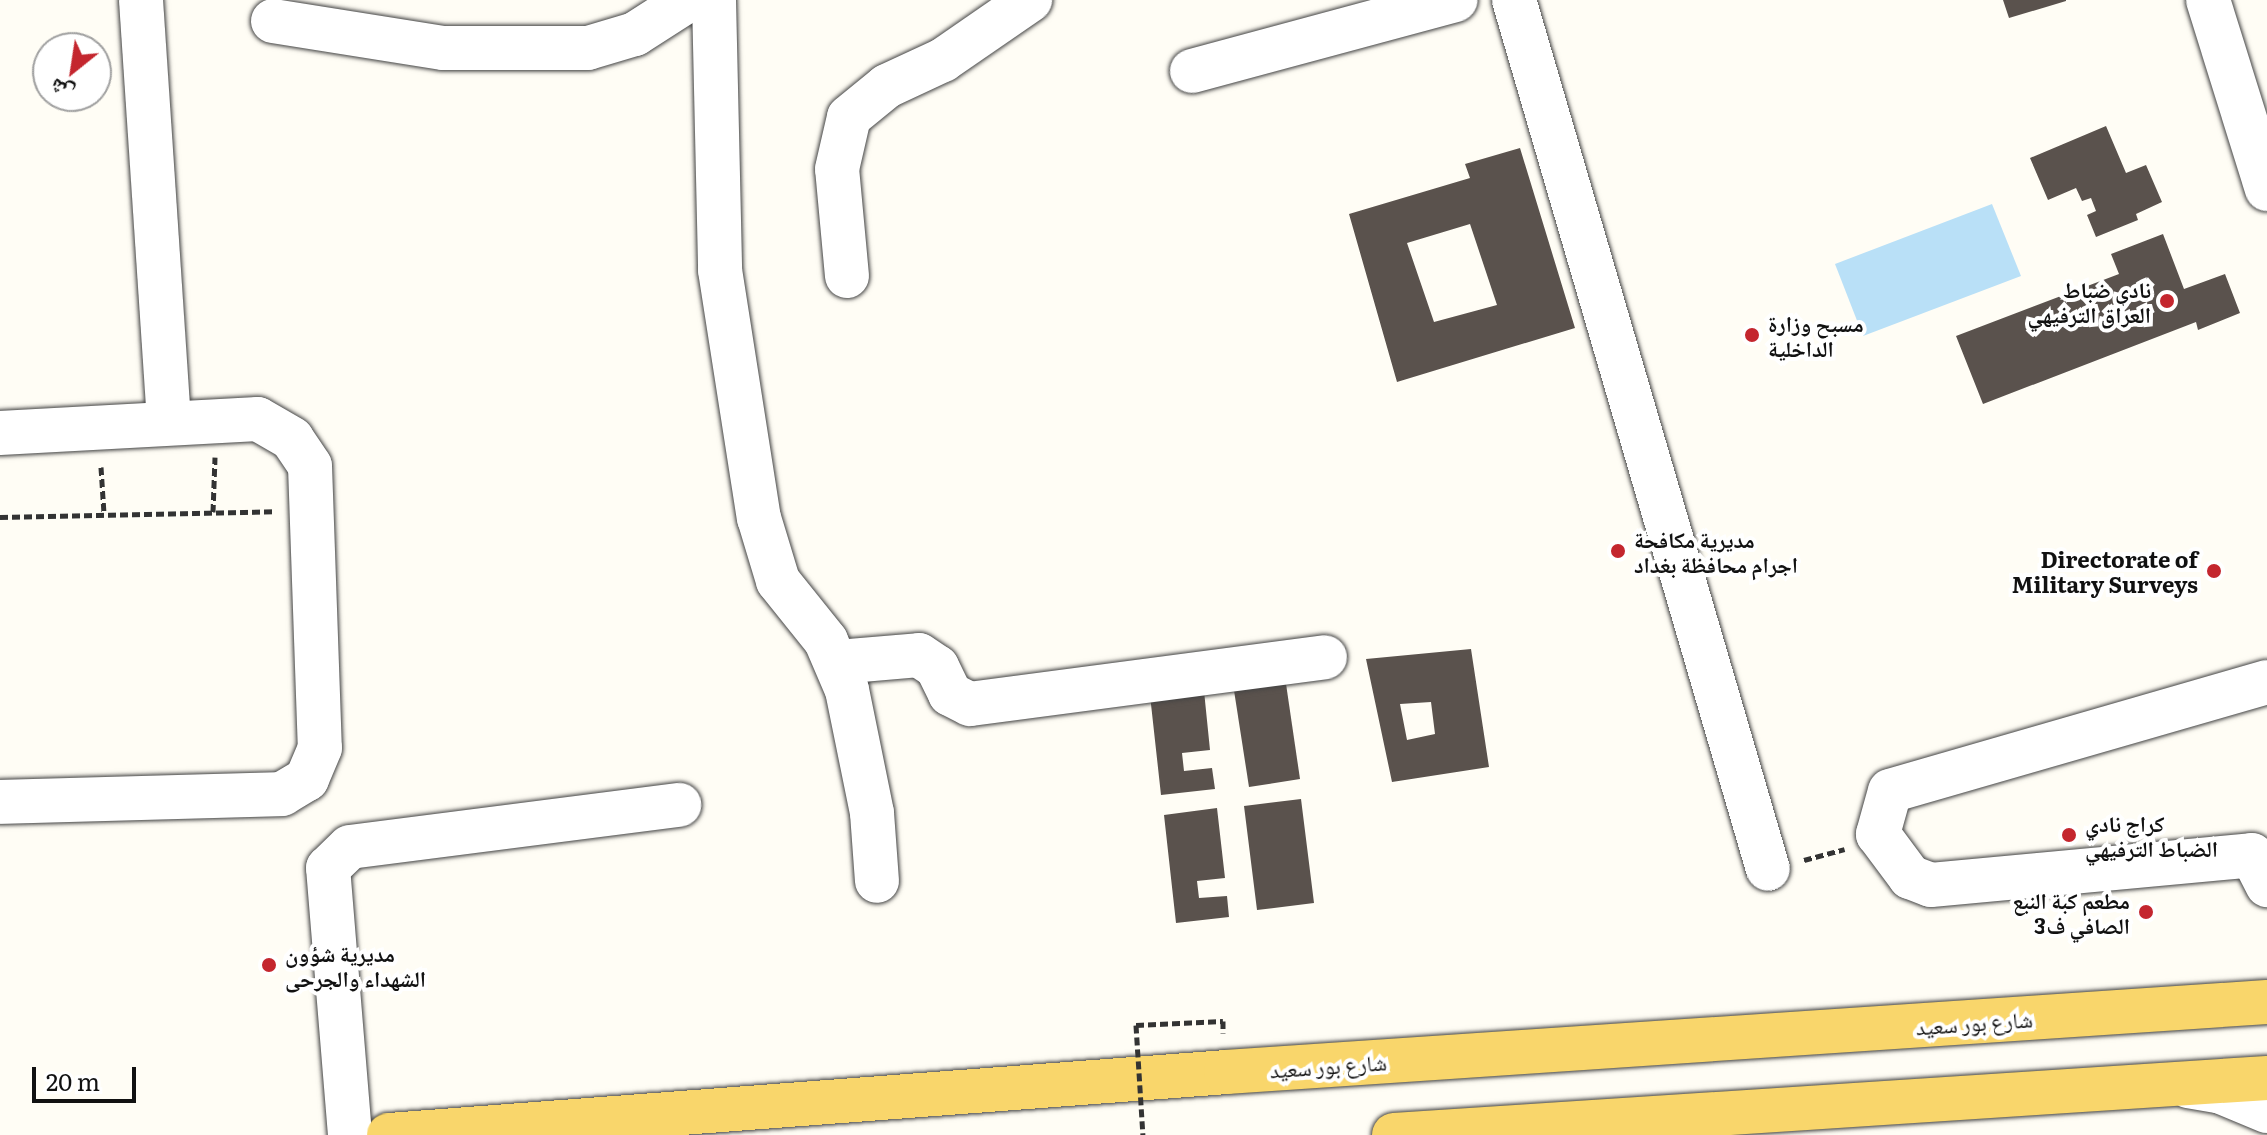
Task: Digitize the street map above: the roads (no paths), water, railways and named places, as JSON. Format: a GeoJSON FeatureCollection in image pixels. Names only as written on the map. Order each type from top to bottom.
{"type":"FeatureCollection","features":[{"type":"Feature","properties":{"kind":"main road","name":"شارع بور سعيد"},"geometry":{"type":"LineString","coordinates":[[389,1135],[1241,1070],[2267,1002]]}},
{"type":"Feature","properties":{"kind":"main road"},"geometry":{"type":"LineString","coordinates":[[1394,1135],[1554,1130],[2267,1078]]}},
{"type":"Feature","properties":{"kind":"street"},"geometry":{"type":"LineString","coordinates":[[141,0],[169,422]]}},
{"type":"Feature","properties":{"kind":"street"},"geometry":{"type":"LineString","coordinates":[[273,21],[443,48],[588,48],[635,34],[688,0]]}},
{"type":"Feature","properties":{"kind":"street"},"geometry":{"type":"LineString","coordinates":[[714,0],[720,270],[759,518],[778,581],[838,662],[853,710],[872,813],[877,881]]}},
{"type":"Feature","properties":{"kind":"street"},"geometry":{"type":"LineString","coordinates":[[847,276],[837,169],[849,117],[887,86],[943,60],[1030,0]]}},
{"type":"Feature","properties":{"kind":"street"},"geometry":{"type":"LineString","coordinates":[[1192,71],[1456,0]]}},
{"type":"Feature","properties":{"kind":"street"},"geometry":{"type":"LineString","coordinates":[[1514,0],[1768,869]]}},
{"type":"Feature","properties":{"kind":"street"},"geometry":{"type":"LineString","coordinates":[[2208,0],[2265,178]]}},
{"type":"Feature","properties":{"kind":"street"},"geometry":{"type":"LineString","coordinates":[[0,433],[258,419],[292,439],[310,466],[320,748],[307,779],[282,794],[0,802]]}},
{"type":"Feature","properties":{"kind":"street"},"geometry":{"type":"LineString","coordinates":[[838,662],[919,655],[937,667],[950,694],[970,704],[1325,657]]}},
{"type":"Feature","properties":{"kind":"street"},"geometry":{"type":"LineString","coordinates":[[2262,862],[1931,885],[1910,877],[1878,834],[1890,791],[2267,682]]}},
{"type":"Feature","properties":{"kind":"street"},"geometry":{"type":"LineString","coordinates":[[350,1135],[328,868],[350,847],[679,805]]}},
{"type":"Feature","properties":{"kind":"street"},"geometry":{"type":"LineString","coordinates":[[2170,1083],[2221,1092],[2267,1111]]}},
{"type":"Feature","properties":{"kind":"water"},"geometry":{"type":"Polygon","coordinates":[[[1992,204],[2021,276],[1863,336],[1835,264],[1992,204]]]}},
{"type":"Feature","properties":{"kind":"place","name":"نادي ضباط العراق الترفيهي"},"geometry":{"type":"Point","coordinates":[2167,301]}},
{"type":"Feature","properties":{"kind":"place","name":"مسبح وزارة الداخلية"},"geometry":{"type":"Point","coordinates":[1752,335]}},
{"type":"Feature","properties":{"kind":"place","name":"مديرية مكافحة اجرام محافظة بغداد"},"geometry":{"type":"Point","coordinates":[1618,551]}},
{"type":"Feature","properties":{"kind":"place","name":"Directorate of Military Surveys"},"geometry":{"type":"Point","coordinates":[2214,571]}},
{"type":"Feature","properties":{"kind":"place","name":"كراج نادي الضباط الترفيهي"},"geometry":{"type":"Point","coordinates":[2069,835]}},
{"type":"Feature","properties":{"kind":"place","name":"مطعم كبة النبع الصافي ف3"},"geometry":{"type":"Point","coordinates":[2146,912]}},
{"type":"Feature","properties":{"kind":"place","name":"مديرية شؤون الشهداء والجرحى"},"geometry":{"type":"Point","coordinates":[269,965]}}]}
